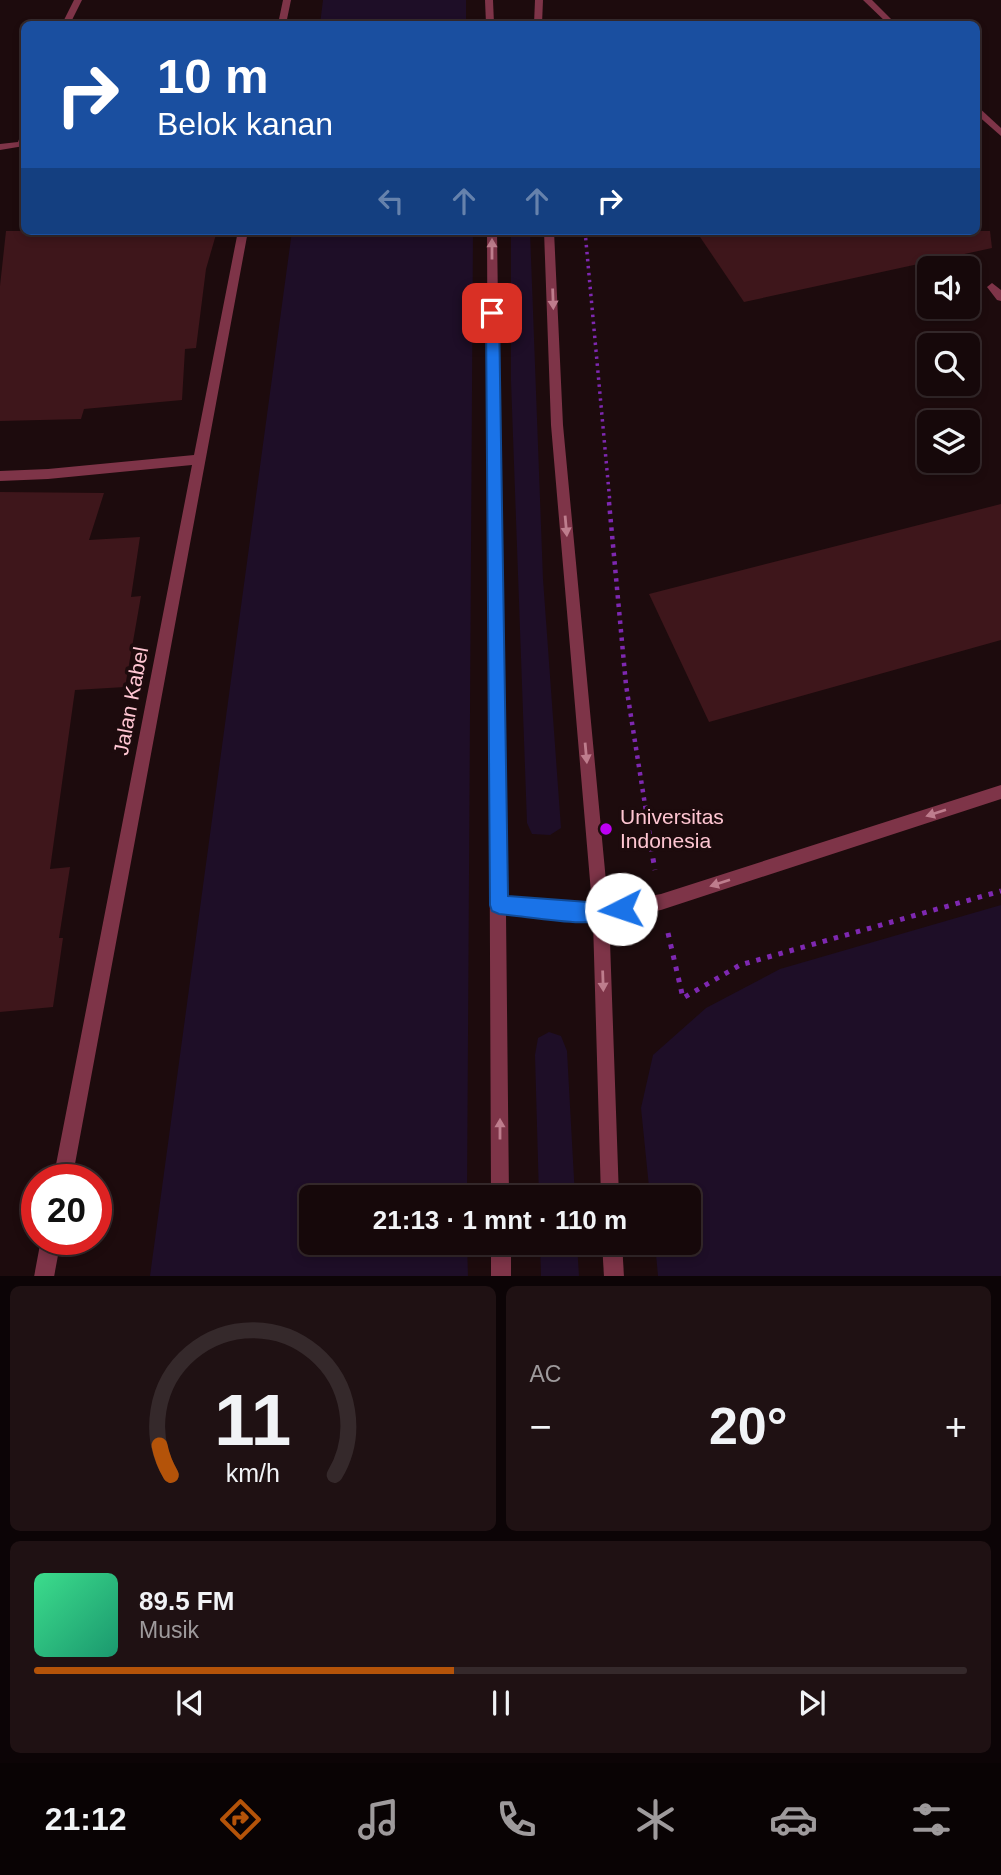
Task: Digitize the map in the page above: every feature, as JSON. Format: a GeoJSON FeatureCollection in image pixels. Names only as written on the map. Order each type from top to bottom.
{"type":"FeatureCollection","features":[{"type":"Feature","properties":{"kind":"street"},"geometry":{"type":"LineString","coordinates":[[68,21],[78,0]]}},
{"type":"Feature","properties":{"kind":"street"},"geometry":{"type":"LineString","coordinates":[[283,21],[287,0]]}},
{"type":"Feature","properties":{"kind":"street"},"geometry":{"type":"LineString","coordinates":[[489,0],[490,21]]}},
{"type":"Feature","properties":{"kind":"street"},"geometry":{"type":"LineString","coordinates":[[538,0],[538,21]]}},
{"type":"Feature","properties":{"kind":"street"},"geometry":{"type":"LineString","coordinates":[[867,0],[889,21]]}},
{"type":"Feature","properties":{"kind":"street"},"geometry":{"type":"LineString","coordinates":[[980,112],[1001,133]]}},
{"type":"Feature","properties":{"kind":"street"},"geometry":{"type":"LineString","coordinates":[[0,147],[21,144]]}},
{"type":"Feature","properties":{"kind":"street","name":"Jalan Kabel"},"geometry":{"type":"LineString","coordinates":[[65,1164],[242,235]]}},
{"type":"Feature","properties":{"kind":"street"},"geometry":{"type":"LineString","coordinates":[[492,235],[500,1185]]}},
{"type":"Feature","properties":{"kind":"street"},"geometry":{"type":"LineString","coordinates":[[549,235],[557,425],[601,913],[610,1185]]}},
{"type":"Feature","properties":{"kind":"street"},"geometry":{"type":"LineString","coordinates":[[992,286],[1001,297]]}},
{"type":"Feature","properties":{"kind":"street"},"geometry":{"type":"LineString","coordinates":[[0,476],[201,459]]}},
{"type":"Feature","properties":{"kind":"street"},"geometry":{"type":"LineString","coordinates":[[499,905],[601,913],[661,902],[1001,792]]}},
{"type":"Feature","properties":{"kind":"street"},"geometry":{"type":"LineString","coordinates":[[44,1276],[48,1255]]}},
{"type":"Feature","properties":{"kind":"street"},"geometry":{"type":"LineString","coordinates":[[501,1255],[501,1276]]}},
{"type":"Feature","properties":{"kind":"street"},"geometry":{"type":"LineString","coordinates":[[613,1255],[614,1276]]}},
{"type":"Feature","properties":{"kind":"path"},"geometry":{"type":"LineString","coordinates":[[586,235],[626,685],[661,902],[683,998],[740,965],[1001,891]]}},
{"type":"Feature","properties":{"kind":"shaded area"},"geometry":{"type":"Polygon","coordinates":[[[323,0],[466,0],[466,21],[320,21],[323,0]]]}},
{"type":"Feature","properties":{"kind":"shaded area"},"geometry":{"type":"Polygon","coordinates":[[[291,235],[473,235],[467,1185],[299,1185],[299,1255],[467,1255],[468,1276],[150,1276],[291,235]]]}},
{"type":"Feature","properties":{"kind":"shaded area"},"geometry":{"type":"Polygon","coordinates":[[[511,235],[530,235],[543,579],[561,828],[550,835],[532,834],[527,823],[511,381],[511,235]]]}},
{"type":"Feature","properties":{"kind":"shaded area"},"geometry":{"type":"Polygon","coordinates":[[[1001,905],[1001,1276],[658,1276],[656,1255],[701,1255],[701,1185],[649,1185],[641,1108],[653,1055],[706,1008],[780,969],[1001,905]]]}},
{"type":"Feature","properties":{"kind":"shaded area"},"geometry":{"type":"Polygon","coordinates":[[[549,1032],[561,1036],[567,1051],[574,1185],[539,1185],[535,1055],[538,1038],[549,1032]]]}},
{"type":"Feature","properties":{"kind":"shaded area"},"geometry":{"type":"Polygon","coordinates":[[[540,1255],[578,1255],[579,1276],[541,1276],[540,1255]]]}},
{"type":"Feature","properties":{"kind":"building"},"geometry":{"type":"Polygon","coordinates":[[[6,231],[21,231],[21,235],[216,235],[206,269],[196,348],[185,349],[182,400],[84,409],[81,419],[0,421],[0,286],[6,231]]]}},
{"type":"Feature","properties":{"kind":"building"},"geometry":{"type":"Polygon","coordinates":[[[980,231],[990,231],[992,248],[955,256],[917,256],[917,264],[744,302],[699,235],[980,235],[980,231]]]}},
{"type":"Feature","properties":{"kind":"building"},"geometry":{"type":"Polygon","coordinates":[[[0,492],[104,493],[89,540],[140,537],[131,597],[141,596],[125,687],[75,690],[50,869],[70,867],[59,938],[63,938],[53,1007],[0,1012],[0,492]]]}},
{"type":"Feature","properties":{"kind":"building"},"geometry":{"type":"Polygon","coordinates":[[[1001,504],[1001,640],[709,722],[649,594],[1001,504]]]}},
{"type":"Feature","properties":{"kind":"place","name":"Universitas Indonesia"},"geometry":{"type":"Point","coordinates":[606,829]}},
{"type":"Feature","properties":{"kind":"route"},"geometry":{"type":"LineString","coordinates":[[492,313],[499,905],[601,913],[621,909]]}}]}
